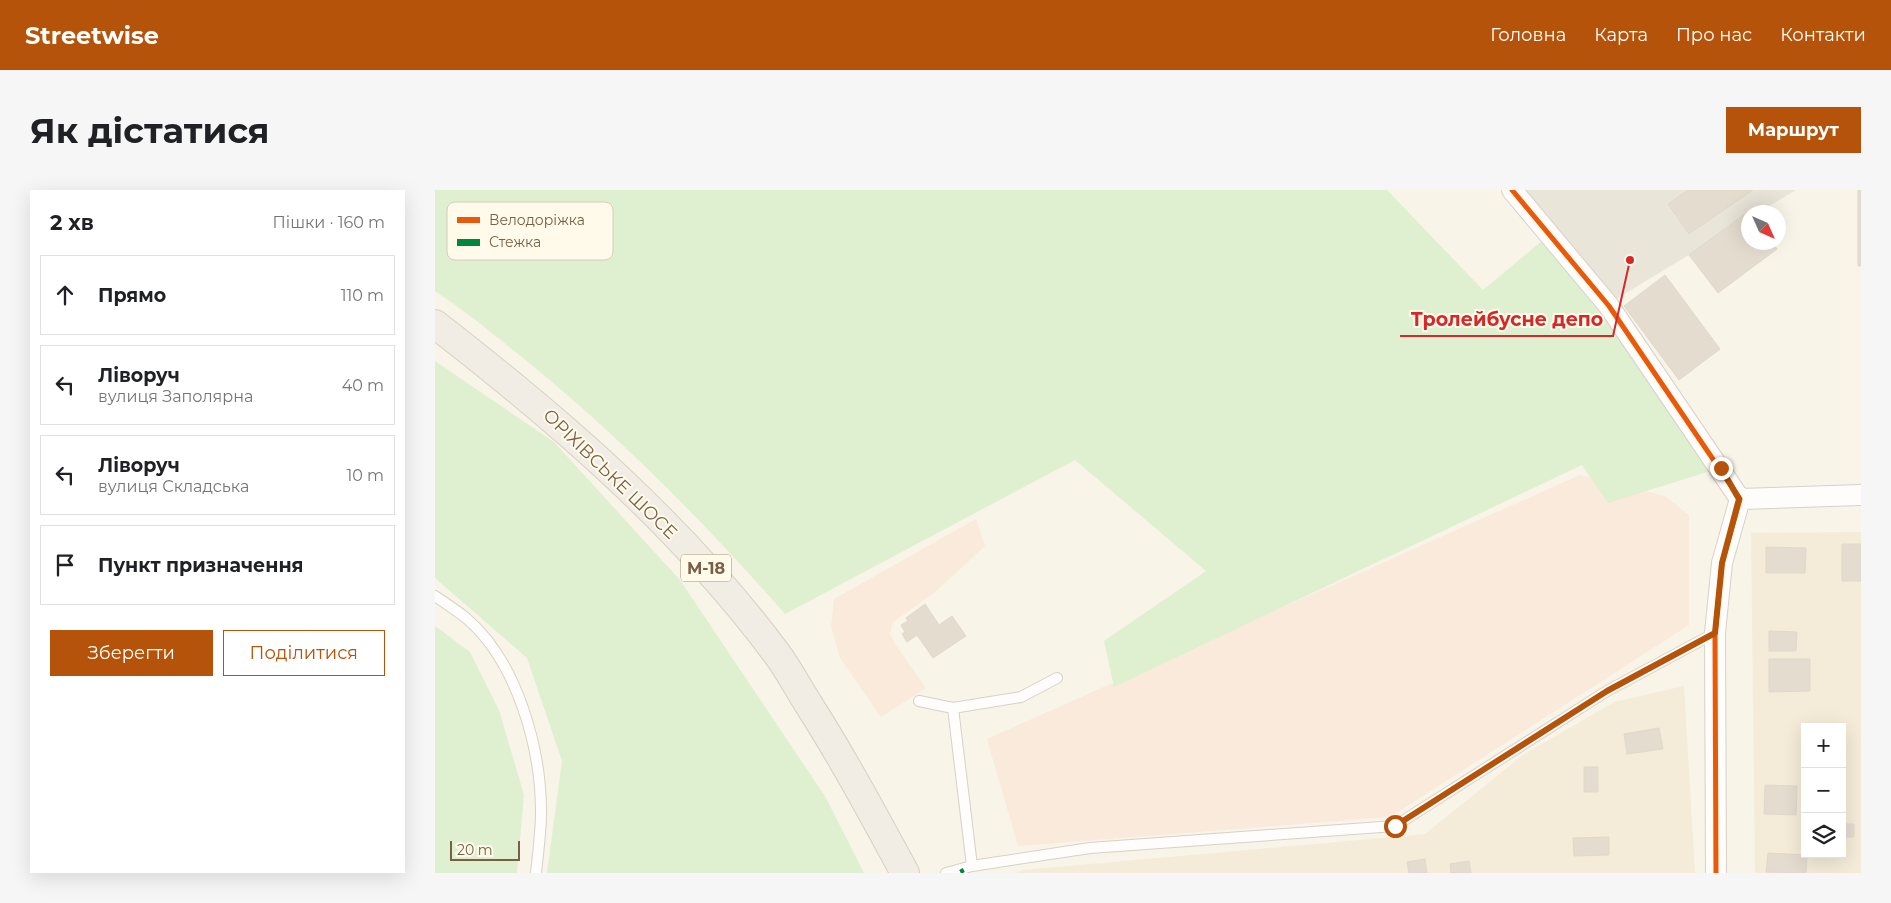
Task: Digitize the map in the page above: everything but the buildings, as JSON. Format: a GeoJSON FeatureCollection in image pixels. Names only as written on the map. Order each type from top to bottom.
{"type":"FeatureCollection","features":[{"type":"Feature","properties":{"kind":"highway","name":"ОРІХІВСЬКЕ ШОСЕ"},"geometry":{"type":"LineString","coordinates":[[435,324],[520,390],[587,449],[652,511],[718,581],[783,663],[849,768],[905,873]]}},
{"type":"Feature","properties":{"kind":"street"},"geometry":{"type":"LineString","coordinates":[[1512,190],[1609,306],[1739,499],[1722,563],[1715,633],[1716,873]]}},
{"type":"Feature","properties":{"kind":"street"},"geometry":{"type":"LineString","coordinates":[[1739,499],[1861,495]]}},
{"type":"Feature","properties":{"kind":"lane"},"geometry":{"type":"LineString","coordinates":[[435,596],[467,619],[491,647],[517,690],[536,748],[541,812],[536,873]]}},
{"type":"Feature","properties":{"kind":"lane"},"geometry":{"type":"LineString","coordinates":[[946,873],[972,866],[1091,848],[1395,826],[1607,691],[1715,633]]}},
{"type":"Feature","properties":{"kind":"lane"},"geometry":{"type":"LineString","coordinates":[[919,701],[953,708],[1021,697],[1057,678]]}},
{"type":"Feature","properties":{"kind":"lane"},"geometry":{"type":"LineString","coordinates":[[953,708],[972,866]]}},
{"type":"Feature","properties":{"kind":"shaded area"},"geometry":{"type":"Polygon","coordinates":[[[1523,190],[1796,190],[1771,205],[1741,205],[1741,223],[1613,301],[1523,190]]]}},
{"type":"Feature","properties":{"kind":"shaded area"},"geometry":{"type":"Polygon","coordinates":[[[1580,475],[1665,496],[1689,515],[1689,625],[1390,817],[1018,846],[987,739],[1580,475]]]}},
{"type":"Feature","properties":{"kind":"shaded area"},"geometry":{"type":"Polygon","coordinates":[[[976,519],[985,546],[935,592],[892,623],[890,634],[926,688],[881,717],[840,658],[831,627],[834,599],[976,519]]]}},
{"type":"Feature","properties":{"kind":"shaded area"},"geometry":{"type":"Polygon","coordinates":[[[1861,532],[1861,873],[1755,873],[1751,533],[1861,532]]]}},
{"type":"Feature","properties":{"kind":"shaded area"},"geometry":{"type":"Polygon","coordinates":[[[1684,686],[1695,873],[1016,873],[1023,870],[1425,834],[1523,755],[1614,702],[1684,686]]]}},
{"type":"Feature","properties":{"kind":"green space"},"geometry":{"type":"Polygon","coordinates":[[[435,190],[1387,190],[1483,290],[1549,235],[1720,468],[1608,503],[1582,465],[1114,687],[1104,641],[1206,571],[1075,460],[785,614],[725,547],[629,451],[528,362],[435,291],[435,190]]]}},
{"type":"Feature","properties":{"kind":"green space"},"geometry":{"type":"Polygon","coordinates":[[[435,361],[554,442],[680,580],[825,796],[864,873],[547,873],[562,761],[527,658],[435,578],[435,361]]]}},
{"type":"Feature","properties":{"kind":"green space"},"geometry":{"type":"Polygon","coordinates":[[[435,626],[470,652],[499,710],[524,795],[517,873],[435,873],[435,626]]]}},
{"type":"Feature","properties":{"kind":"marked path"},"geometry":{"type":"LineString","coordinates":[[961,869],[963,873]]}},
{"type":"Feature","properties":{"kind":"cycle path"},"geometry":{"type":"LineString","coordinates":[[1512,190],[1609,306],[1740,499],[1722,563],[1715,633],[1716,873]]}},
{"type":"Feature","properties":{"kind":"place","name":"Тролейбусне депо"},"geometry":{"type":"Point","coordinates":[1630,260]}},
{"type":"Feature","properties":{"kind":"route"},"geometry":{"type":"LineString","coordinates":[[1395,826],[1607,691],[1715,633],[1722,563],[1739,499],[1721,468]]}}]}
